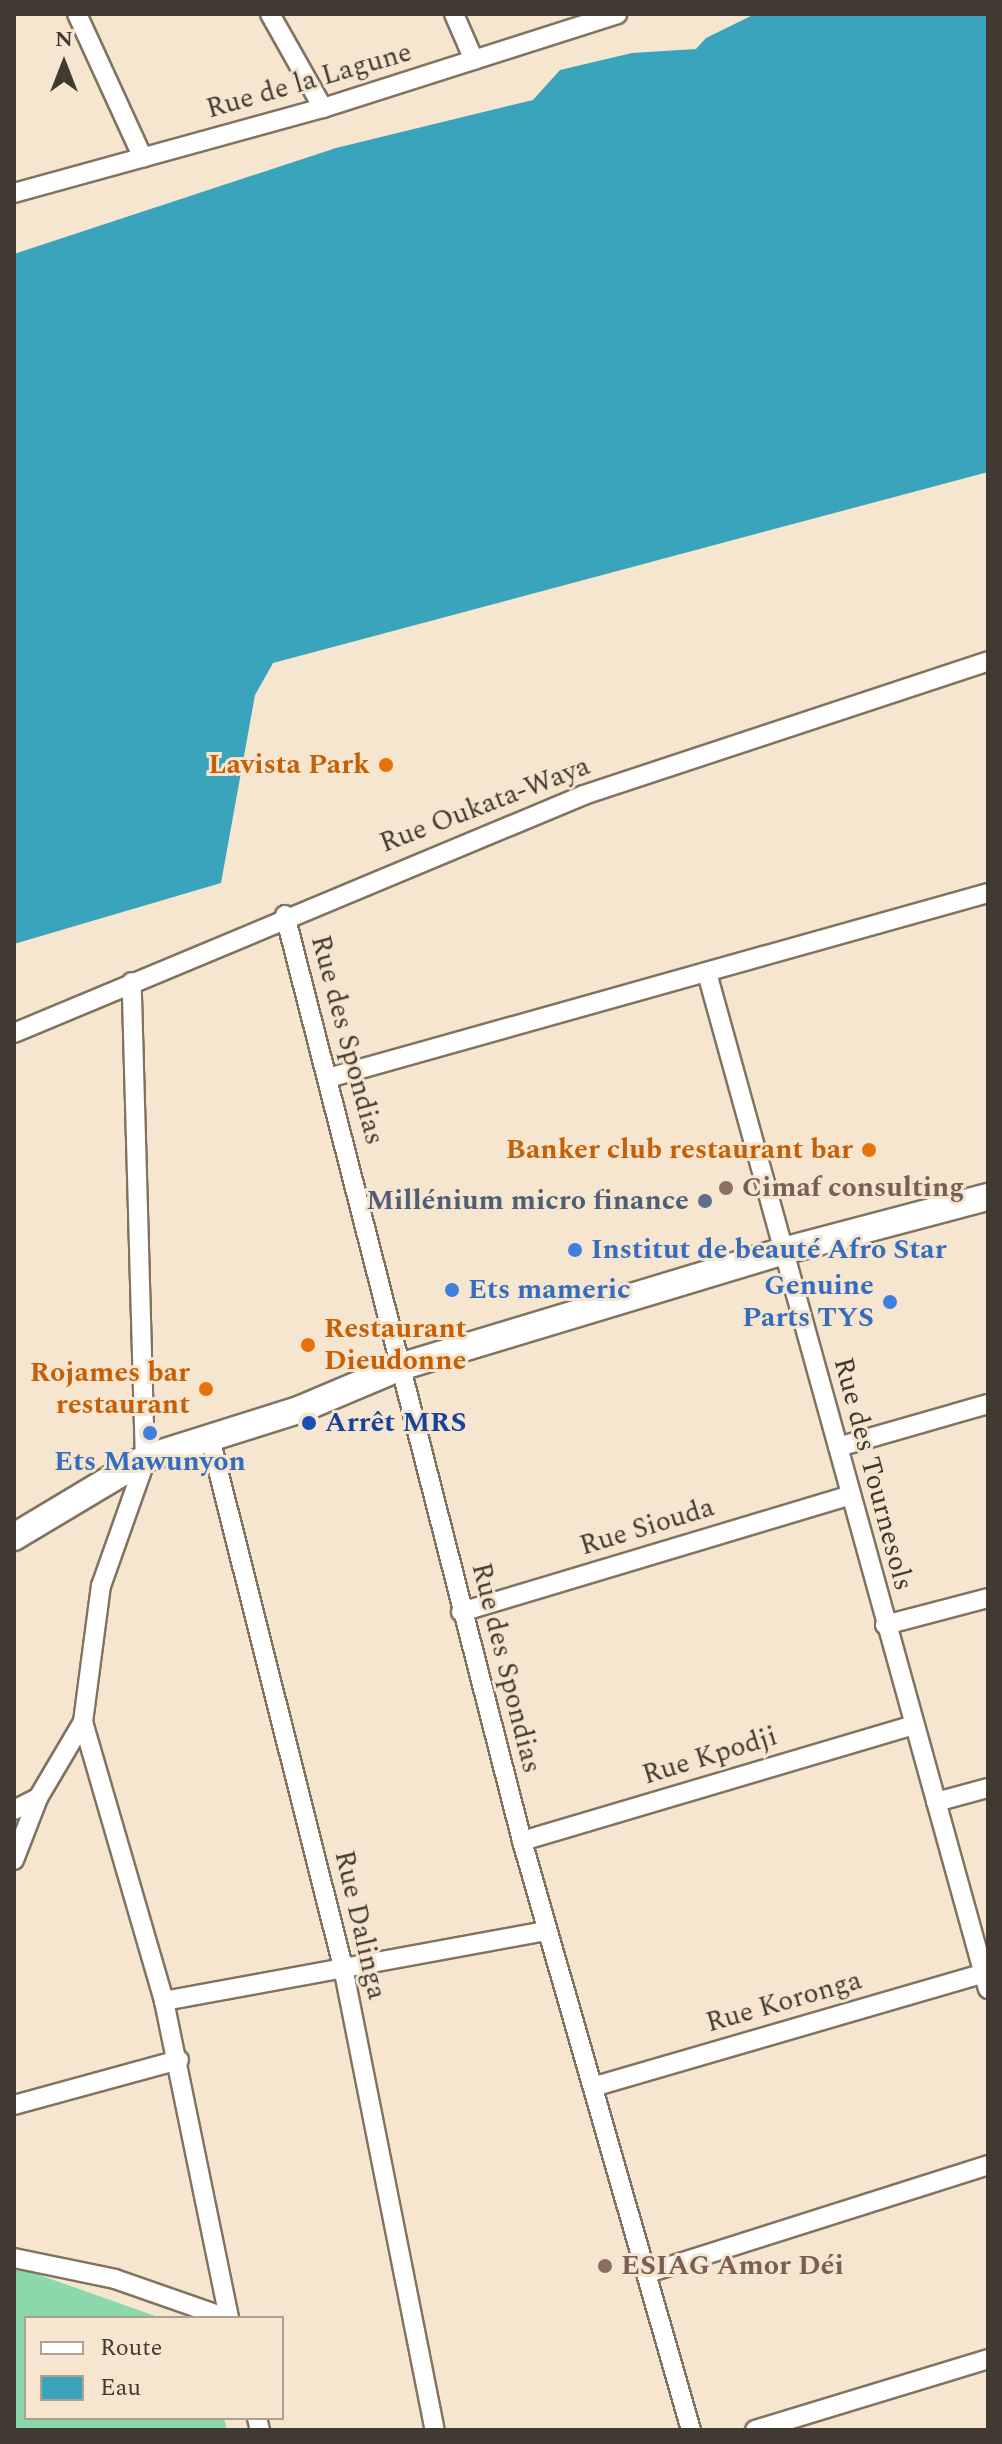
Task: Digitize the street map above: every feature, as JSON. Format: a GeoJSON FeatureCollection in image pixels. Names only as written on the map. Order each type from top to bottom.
{"type":"FeatureCollection","features":[{"type":"Feature","properties":{"kind":"street"},"geometry":{"type":"LineString","coordinates":[[77,14],[143,158]]}},
{"type":"Feature","properties":{"kind":"street"},"geometry":{"type":"LineString","coordinates":[[270,14],[323,108]]}},
{"type":"Feature","properties":{"kind":"street"},"geometry":{"type":"LineString","coordinates":[[454,14],[474,60]]}},
{"type":"Feature","properties":{"kind":"street","name":"Rue de la Lagune"},"geometry":{"type":"LineString","coordinates":[[14,193],[323,108],[617,14]]}},
{"type":"Feature","properties":{"kind":"street","name":"Rue Oukata-Waya"},"geometry":{"type":"LineString","coordinates":[[14,1033],[285,915],[584,795],[988,661]]}},
{"type":"Feature","properties":{"kind":"street"},"geometry":{"type":"LineString","coordinates":[[328,1078],[988,893]]}},
{"type":"Feature","properties":{"kind":"street","name":"Rue des Spondias"},"geometry":{"type":"LineString","coordinates":[[285,915],[403,1366],[461,1612],[546,1931],[596,2086],[691,2430]]}},
{"type":"Feature","properties":{"kind":"street","name":"Rue des Tournesols"},"geometry":{"type":"LineString","coordinates":[[707,973],[838,1447],[848,1496],[987,1978]]}},
{"type":"Feature","properties":{"kind":"street"},"geometry":{"type":"LineString","coordinates":[[14,1860],[38,1798],[83,1722],[101,1586],[145,1462],[132,982]]}},
{"type":"Feature","properties":{"kind":"street"},"geometry":{"type":"LineString","coordinates":[[14,1537],[145,1462],[301,1409],[403,1366],[783,1251],[988,1197]]}},
{"type":"Feature","properties":{"kind":"street"},"geometry":{"type":"LineString","coordinates":[[838,1447],[988,1404]]}},
{"type":"Feature","properties":{"kind":"street","name":"Rue Dalinga"},"geometry":{"type":"LineString","coordinates":[[210,1438],[343,1967],[435,2430]]}},
{"type":"Feature","properties":{"kind":"street","name":"Rue Siouda"},"geometry":{"type":"LineString","coordinates":[[461,1612],[848,1496]]}},
{"type":"Feature","properties":{"kind":"street"},"geometry":{"type":"LineString","coordinates":[[885,1625],[988,1598]]}},
{"type":"Feature","properties":{"kind":"street"},"geometry":{"type":"LineString","coordinates":[[83,1722],[179,2060],[228,2316]]}},
{"type":"Feature","properties":{"kind":"street","name":"Rue Kpodji"},"geometry":{"type":"LineString","coordinates":[[522,1841],[914,1725]]}},
{"type":"Feature","properties":{"kind":"street"},"geometry":{"type":"LineString","coordinates":[[936,1802],[988,1788]]}},
{"type":"Feature","properties":{"kind":"street"},"geometry":{"type":"LineString","coordinates":[[14,1810],[38,1798]]}},
{"type":"Feature","properties":{"kind":"street"},"geometry":{"type":"LineString","coordinates":[[164,2001],[546,1931]]}},
{"type":"Feature","properties":{"kind":"street","name":"Rue Koronga"},"geometry":{"type":"LineString","coordinates":[[596,2086],[987,1978]]}},
{"type":"Feature","properties":{"kind":"street"},"geometry":{"type":"LineString","coordinates":[[14,2105],[179,2060]]}},
{"type":"Feature","properties":{"kind":"street"},"geometry":{"type":"LineString","coordinates":[[648,2273],[988,2165]]}},
{"type":"Feature","properties":{"kind":"street"},"geometry":{"type":"LineString","coordinates":[[14,2258],[115,2279],[222,2316]]}},
{"type":"Feature","properties":{"kind":"street"},"geometry":{"type":"LineString","coordinates":[[755,2430],[988,2359]]}},
{"type":"Feature","properties":{"kind":"green space"},"geometry":{"type":"Polygon","coordinates":[[[14,2266],[155,2316],[24,2316],[24,2420],[224,2420],[227,2430],[14,2430],[14,2266]]]}},
{"type":"Feature","properties":{"kind":"water"},"geometry":{"type":"Polygon","coordinates":[[[755,14],[988,14],[988,472],[273,663],[255,695],[221,883],[14,944],[14,254],[336,148],[533,100],[560,70],[632,53],[696,49],[706,38],[755,14]]]}},
{"type":"Feature","properties":{"kind":"place","name":"Lavista Park"},"geometry":{"type":"Point","coordinates":[386,765]}},
{"type":"Feature","properties":{"kind":"place","name":"Banker club restaurant bar"},"geometry":{"type":"Point","coordinates":[869,1150]}},
{"type":"Feature","properties":{"kind":"place","name":"Cimaf consulting"},"geometry":{"type":"Point","coordinates":[726,1188]}},
{"type":"Feature","properties":{"kind":"place","name":"Millénium micro finance"},"geometry":{"type":"Point","coordinates":[705,1201]}},
{"type":"Feature","properties":{"kind":"place","name":"Institut de beauté Afro Star"},"geometry":{"type":"Point","coordinates":[575,1250]}},
{"type":"Feature","properties":{"kind":"place","name":"Ets mameric"},"geometry":{"type":"Point","coordinates":[452,1290]}},
{"type":"Feature","properties":{"kind":"place","name":"Genuine Parts TYS"},"geometry":{"type":"Point","coordinates":[890,1302]}},
{"type":"Feature","properties":{"kind":"place","name":"Restaurant Dieudonne"},"geometry":{"type":"Point","coordinates":[308,1345]}},
{"type":"Feature","properties":{"kind":"place","name":"Rojames bar restaurant"},"geometry":{"type":"Point","coordinates":[206,1389]}},
{"type":"Feature","properties":{"kind":"place","name":"Arrêt MRS"},"geometry":{"type":"Point","coordinates":[309,1423]}},
{"type":"Feature","properties":{"kind":"place","name":"Ets Mawunyon"},"geometry":{"type":"Point","coordinates":[150,1433]}},
{"type":"Feature","properties":{"kind":"place","name":"ESIAG Amor Déi"},"geometry":{"type":"Point","coordinates":[605,2266]}}]}
